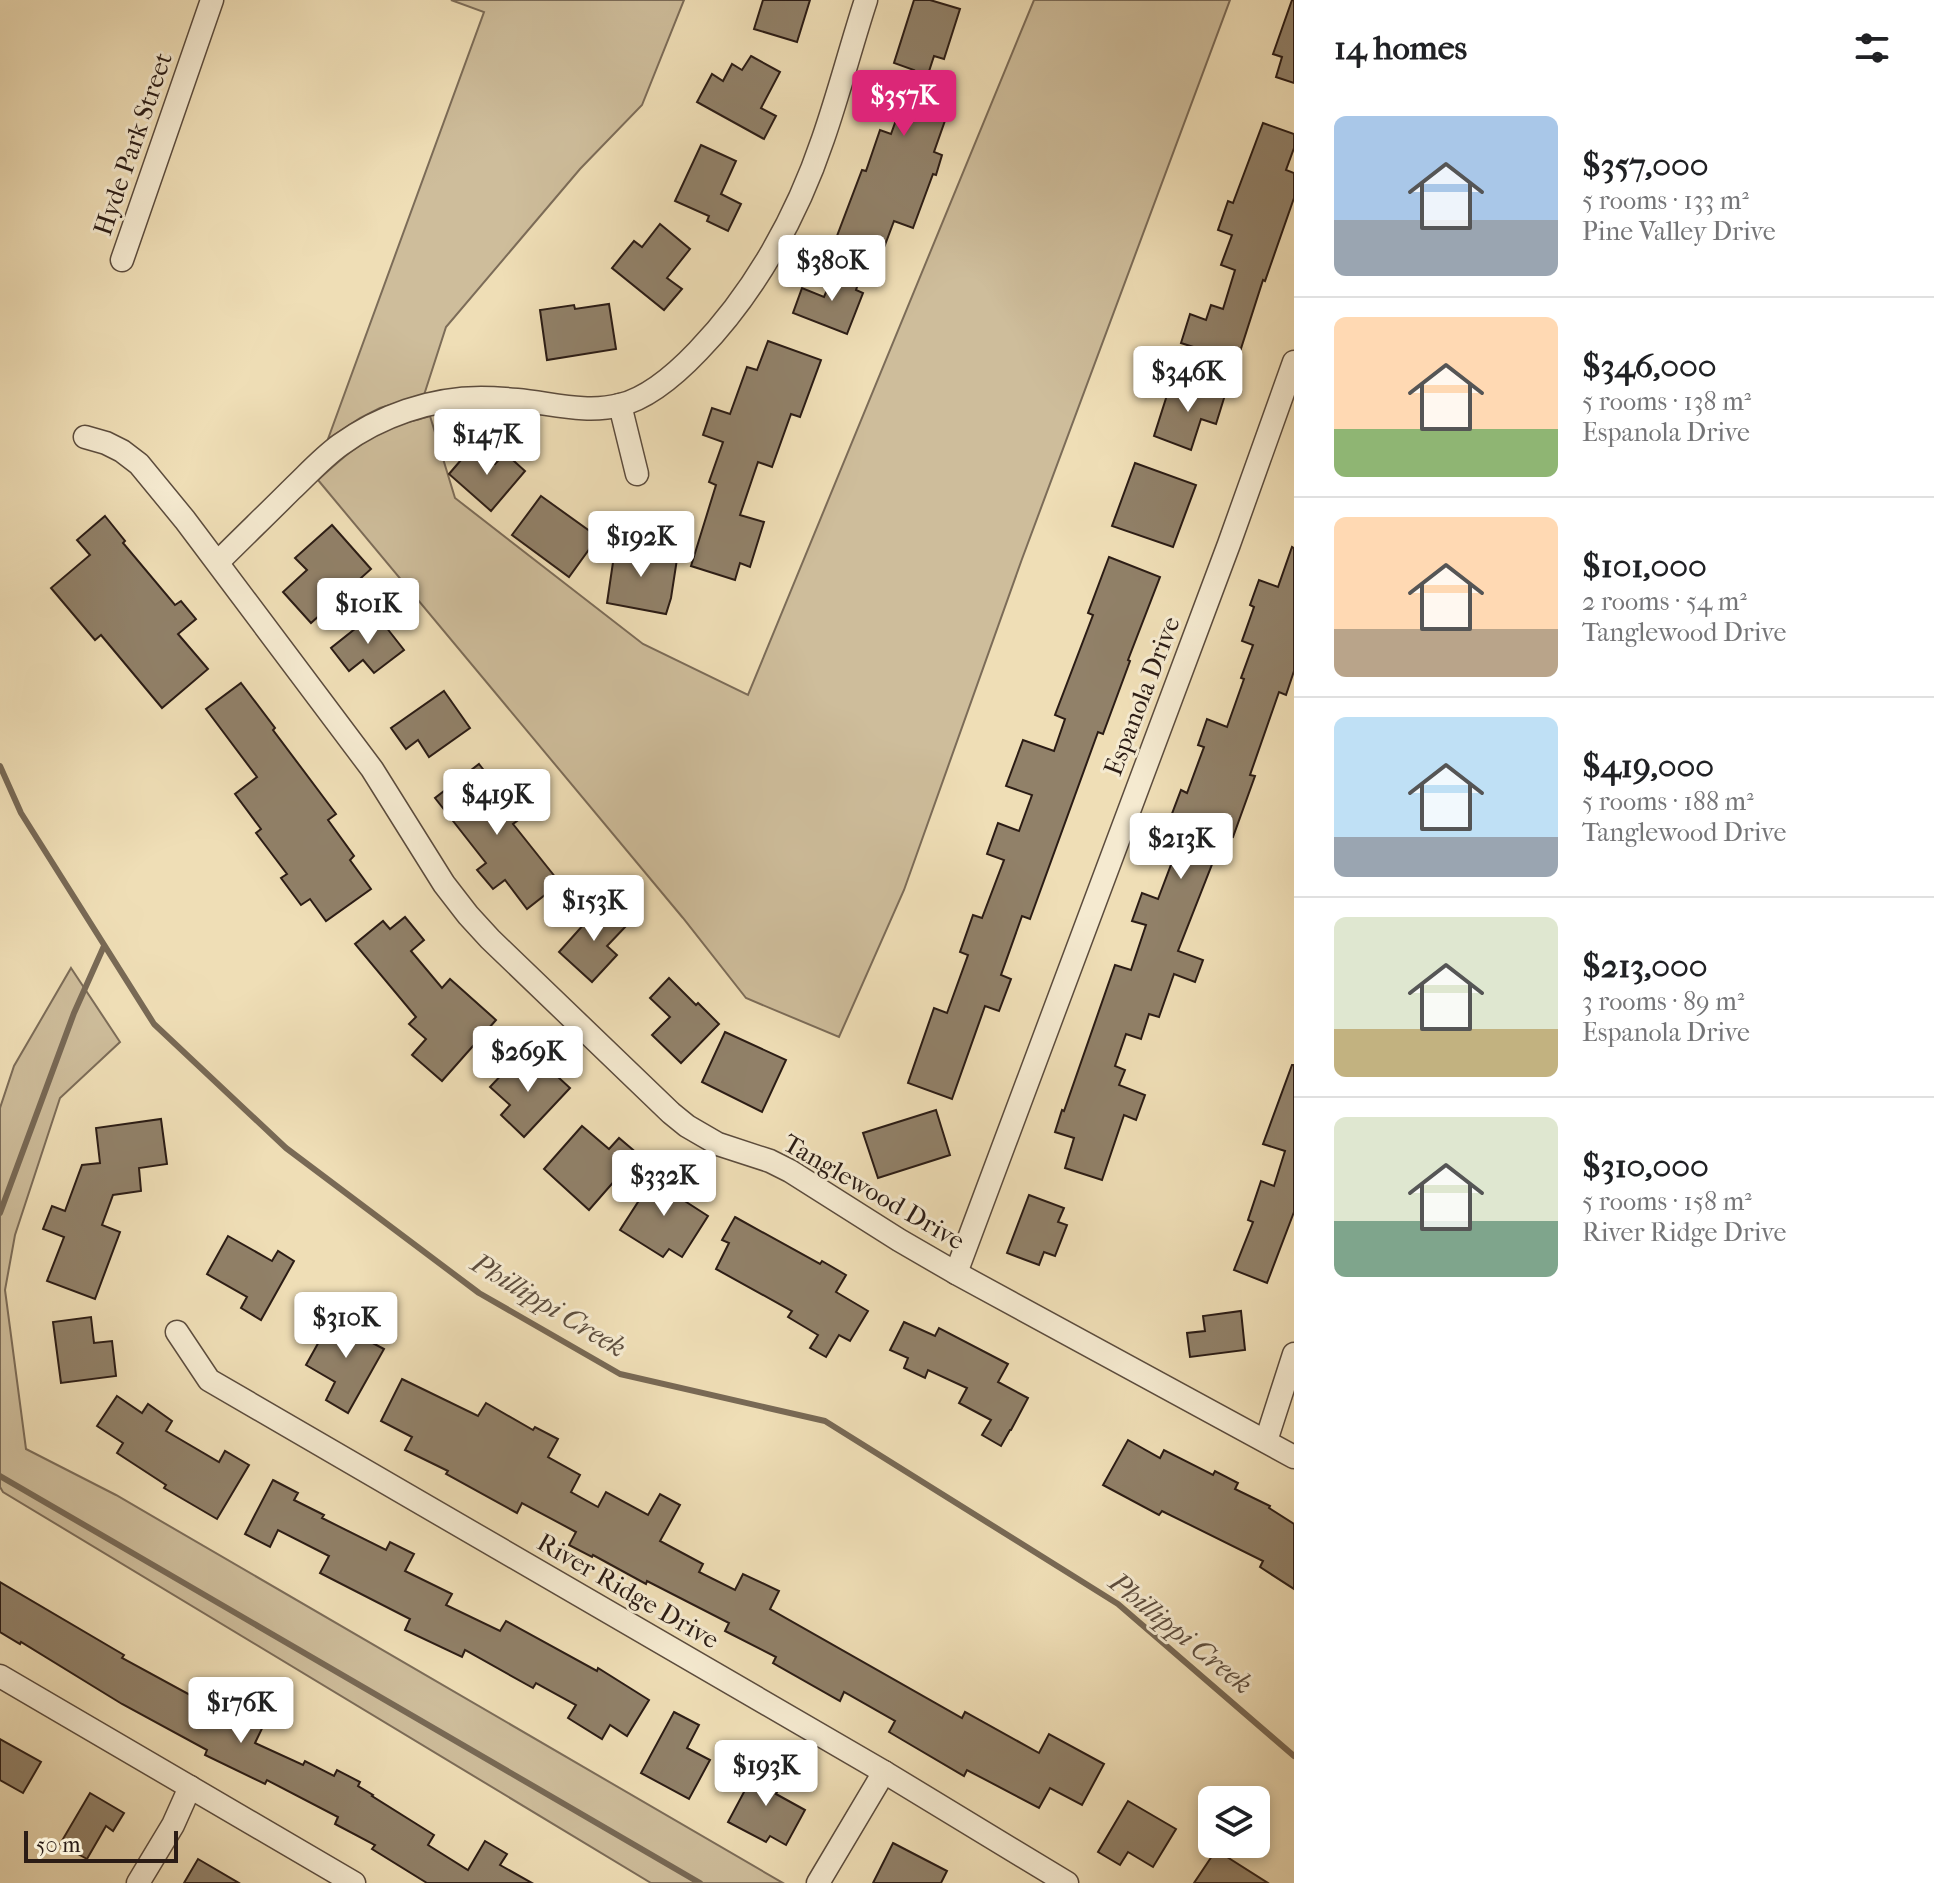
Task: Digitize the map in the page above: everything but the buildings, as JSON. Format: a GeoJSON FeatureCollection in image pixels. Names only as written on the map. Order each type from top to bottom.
{"type":"FeatureCollection","features":[{"type":"Feature","properties":{"kind":"street","name":"Hyde Park Street"},"geometry":{"type":"LineString","coordinates":[[122,260],[212,0]]}},
{"type":"Feature","properties":{"kind":"street"},"geometry":{"type":"LineString","coordinates":[[218,562],[338,446],[385,418],[434,404],[478,398],[563,407],[620,405],[651,391],[680,371],[715,333],[760,271],[800,196],[823,140],[866,0]]}},
{"type":"Feature","properties":{"kind":"street","name":"Espanola Drive"},"geometry":{"type":"LineString","coordinates":[[956,1273],[1294,362]]}},
{"type":"Feature","properties":{"kind":"street"},"geometry":{"type":"LineString","coordinates":[[620,405],[637,474]]}},
{"type":"Feature","properties":{"kind":"street","name":"Tanglewood Drive"},"geometry":{"type":"LineString","coordinates":[[85,437],[114,447],[139,464],[218,562],[372,769],[444,884],[468,915],[671,1113],[718,1144],[790,1171],[956,1273],[1294,1457]]}},
{"type":"Feature","properties":{"kind":"street","name":"River Ridge Drive"},"geometry":{"type":"LineString","coordinates":[[177,1332],[209,1380],[884,1772],[1067,1883]]}},
{"type":"Feature","properties":{"kind":"street"},"geometry":{"type":"LineString","coordinates":[[1266,1441],[1294,1354]]}},
{"type":"Feature","properties":{"kind":"street"},"geometry":{"type":"LineString","coordinates":[[0,1676],[354,1883]]}},
{"type":"Feature","properties":{"kind":"street"},"geometry":{"type":"LineString","coordinates":[[818,1883],[884,1772]]}},
{"type":"Feature","properties":{"kind":"street"},"geometry":{"type":"LineString","coordinates":[[138,1883],[173,1825],[190,1787]]}},
{"type":"Feature","properties":{"kind":"shaded area"},"geometry":{"type":"Polygon","coordinates":[[[451,0],[684,0],[642,105],[580,169],[446,327],[424,395],[380,408],[328,439],[484,12],[451,0]]]}},
{"type":"Feature","properties":{"kind":"shaded area"},"geometry":{"type":"Polygon","coordinates":[[[1034,0],[1230,0],[1022,559],[904,890],[839,1037],[746,998],[318,480],[372,437],[392,427],[430,416],[455,498],[643,644],[748,695],[1034,0]]]}},
{"type":"Feature","properties":{"kind":"shaded area"},"geometry":{"type":"Polygon","coordinates":[[[71,968],[120,1042],[60,1098],[15,1235],[5,1290],[26,1449],[116,1495],[783,1883],[651,1883],[3,1492],[0,1487],[0,1108],[14,1066],[71,968]]]}},
{"type":"Feature","properties":{"kind":"waterway","name":"Phillippi Creek"},"geometry":{"type":"LineString","coordinates":[[0,766],[21,813],[154,1024],[286,1148],[479,1293],[620,1374],[825,1421],[1118,1604],[1294,1756]]}},
{"type":"Feature","properties":{"kind":"waterway"},"geometry":{"type":"LineString","coordinates":[[0,1213],[74,1013],[104,946]]}},
{"type":"Feature","properties":{"kind":"waterway"},"geometry":{"type":"LineString","coordinates":[[0,1476],[700,1883]]}}]}
